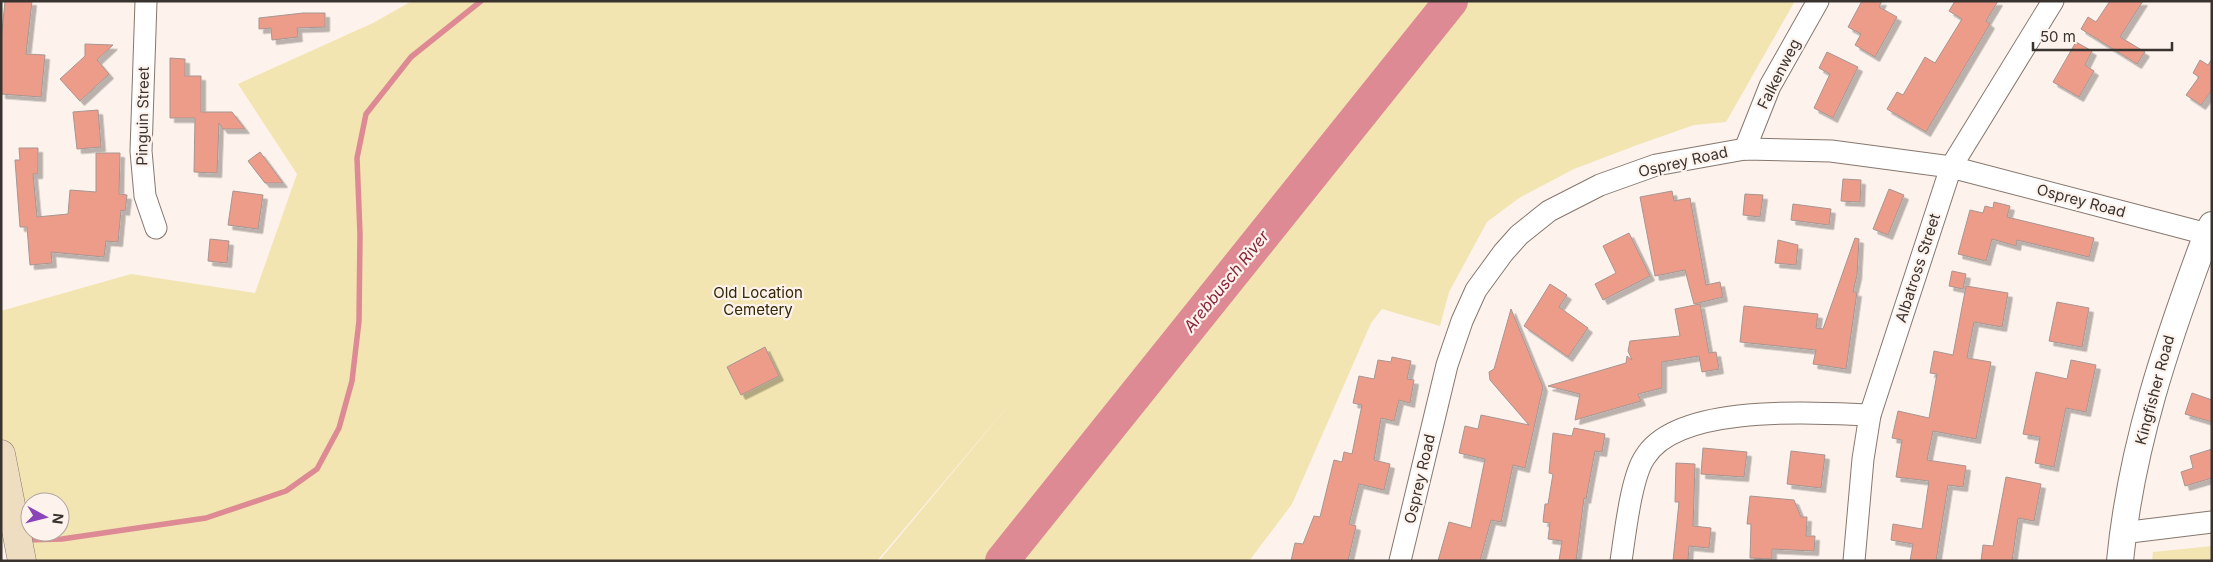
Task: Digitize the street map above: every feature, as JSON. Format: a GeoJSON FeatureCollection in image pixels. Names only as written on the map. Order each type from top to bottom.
{"type":"FeatureCollection","features":[{"type":"Feature","properties":{"kind":"main road"},"geometry":{"type":"LineString","coordinates":[[2,461],[22,561]]}},
{"type":"Feature","properties":{"kind":"street","name":"Pinguin Street"},"geometry":{"type":"LineString","coordinates":[[146,1],[141,152],[145,196],[156,228]]}},
{"type":"Feature","properties":{"kind":"street","name":"Falkenweg"},"geometry":{"type":"LineString","coordinates":[[1745,149],[1770,86],[1818,1]]}},
{"type":"Feature","properties":{"kind":"street","name":"Albatross Street"},"geometry":{"type":"LineString","coordinates":[[1854,561],[1863,459],[1870,415],[1951,167],[2052,1]]}},
{"type":"Feature","properties":{"kind":"street","name":"Osprey Road"},"geometry":{"type":"LineString","coordinates":[[1400,561],[1447,365],[1476,290],[1503,253],[1519,235],[1549,211],[1600,185],[1656,165],[1745,149],[1831,151],[1951,167],[2209,229]]}},
{"type":"Feature","properties":{"kind":"street","name":"Kingfisher Road"},"geometry":{"type":"LineString","coordinates":[[2120,561],[2129,489],[2149,403],[2169,334],[2209,229]]}},
{"type":"Feature","properties":{"kind":"street"},"geometry":{"type":"LineString","coordinates":[[1621,561],[1637,474],[1644,457],[1668,435],[1690,425],[1759,413],[1804,412],[1870,415]]}},
{"type":"Feature","properties":{"kind":"street"},"geometry":{"type":"LineString","coordinates":[[2122,533],[2212,522]]}},
{"type":"Feature","properties":{"kind":"green space","name":"Old Location Cemetery"},"geometry":{"type":"Polygon","coordinates":[[[412,1],[1795,1],[1726,122],[1694,125],[1637,145],[1574,169],[1519,198],[1487,222],[1449,292],[1440,326],[1382,309],[1371,323],[1292,504],[1249,561],[879,561],[1019,393],[877,561],[22,561],[1,454],[1,311],[131,274],[255,293],[297,174],[238,84],[373,23],[412,1]]]}},
{"type":"Feature","properties":{"kind":"green space"},"geometry":{"type":"Polygon","coordinates":[[[2212,546],[2212,561],[2152,561],[2153,552],[2212,546]]]}},
{"type":"Feature","properties":{"kind":"building"},"geometry":{"type":"Polygon","coordinates":[[[5,1],[32,1],[26,54],[45,55],[41,97],[1,94],[1,41],[5,1]]]}},
{"type":"Feature","properties":{"kind":"building"},"geometry":{"type":"Polygon","coordinates":[[[1862,1],[1882,1],[1879,7],[1897,17],[1875,57],[1855,45],[1861,34],[1848,27],[1862,1]]]}},
{"type":"Feature","properties":{"kind":"building"},"geometry":{"type":"Polygon","coordinates":[[[1955,1],[1998,1],[1986,21],[1990,24],[1926,132],[1887,109],[1897,92],[1903,95],[1925,57],[1935,63],[1962,19],[1949,11],[1955,1]]]}},
{"type":"Feature","properties":{"kind":"building"},"geometry":{"type":"Polygon","coordinates":[[[2110,1],[2143,1],[2120,37],[2145,52],[2137,64],[2081,29],[2088,17],[2096,22],[2110,1]]]}},
{"type":"Feature","properties":{"kind":"building"},"geometry":{"type":"Polygon","coordinates":[[[303,13],[325,13],[325,27],[297,28],[298,37],[272,40],[271,28],[259,29],[259,18],[303,13]]]}},
{"type":"Feature","properties":{"kind":"building"},"geometry":{"type":"Polygon","coordinates":[[[2076,42],[2092,51],[2085,65],[2094,71],[2079,97],[2053,82],[2076,42]]]}},
{"type":"Feature","properties":{"kind":"building"},"geometry":{"type":"Polygon","coordinates":[[[85,44],[113,45],[97,60],[109,74],[80,101],[60,79],[85,56],[85,44]]]}},
{"type":"Feature","properties":{"kind":"building"},"geometry":{"type":"Polygon","coordinates":[[[1827,52],[1858,67],[1833,118],[1814,108],[1830,74],[1819,68],[1827,52]]]}},
{"type":"Feature","properties":{"kind":"building"},"geometry":{"type":"Polygon","coordinates":[[[170,58],[185,59],[185,76],[201,76],[201,112],[232,112],[245,129],[223,129],[219,123],[217,173],[194,172],[195,118],[170,118],[170,58]]]}},
{"type":"Feature","properties":{"kind":"building"},"geometry":{"type":"Polygon","coordinates":[[[2212,59],[2212,90],[2201,105],[2186,95],[2199,77],[2193,73],[2200,60],[2208,65],[2212,59]]]}},
{"type":"Feature","properties":{"kind":"building"},"geometry":{"type":"Polygon","coordinates":[[[98,110],[101,147],[77,149],[73,112],[98,110]]]}},
{"type":"Feature","properties":{"kind":"building"},"geometry":{"type":"Polygon","coordinates":[[[19,148],[38,148],[38,174],[33,174],[37,217],[68,214],[70,190],[96,192],[96,153],[120,153],[119,194],[127,195],[125,211],[121,210],[118,242],[106,241],[104,257],[51,252],[52,263],[30,265],[27,227],[20,227],[15,160],[20,160],[19,148]]]}},
{"type":"Feature","properties":{"kind":"building"},"geometry":{"type":"Polygon","coordinates":[[[260,152],[283,183],[265,183],[248,161],[260,152]]]}},
{"type":"Feature","properties":{"kind":"building"},"geometry":{"type":"Polygon","coordinates":[[[1843,179],[1861,180],[1860,202],[1841,201],[1843,179]]]}},
{"type":"Feature","properties":{"kind":"building"},"geometry":{"type":"Polygon","coordinates":[[[1889,189],[1904,195],[1888,235],[1873,229],[1889,189]]]}},
{"type":"Feature","properties":{"kind":"building"},"geometry":{"type":"Polygon","coordinates":[[[233,191],[263,195],[258,229],[228,225],[233,191]]]}},
{"type":"Feature","properties":{"kind":"building"},"geometry":{"type":"Polygon","coordinates":[[[1672,191],[1674,201],[1690,198],[1706,285],[1720,282],[1723,297],[1694,304],[1685,270],[1655,276],[1640,197],[1672,191]]]}},
{"type":"Feature","properties":{"kind":"building"},"geometry":{"type":"Polygon","coordinates":[[[1745,194],[1763,195],[1760,217],[1743,215],[1745,194]]]}},
{"type":"Feature","properties":{"kind":"building"},"geometry":{"type":"Polygon","coordinates":[[[1994,202],[2010,206],[2007,217],[2094,238],[2089,257],[2017,240],[2016,246],[1992,239],[1986,261],[1958,254],[1970,210],[1983,213],[1985,206],[1993,208],[1994,202]]]}},
{"type":"Feature","properties":{"kind":"building"},"geometry":{"type":"Polygon","coordinates":[[[1793,204],[1831,209],[1829,225],[1791,220],[1793,204]]]}},
{"type":"Feature","properties":{"kind":"building"},"geometry":{"type":"Polygon","coordinates":[[[1629,233],[1650,276],[1603,300],[1595,284],[1616,273],[1603,246],[1629,233]]]}},
{"type":"Feature","properties":{"kind":"building"},"geometry":{"type":"Polygon","coordinates":[[[1855,238],[1859,239],[1857,275],[1853,292],[1857,292],[1846,369],[1813,364],[1816,350],[1740,342],[1744,306],[1818,314],[1816,328],[1823,329],[1855,238]]]}},
{"type":"Feature","properties":{"kind":"building"},"geometry":{"type":"Polygon","coordinates":[[[210,239],[229,241],[227,263],[208,261],[210,239]]]}},
{"type":"Feature","properties":{"kind":"building"},"geometry":{"type":"Polygon","coordinates":[[[1778,240],[1798,245],[1796,265],[1775,263],[1778,240]]]}},
{"type":"Feature","properties":{"kind":"building"},"geometry":{"type":"Polygon","coordinates":[[[1952,271],[1966,274],[1963,289],[1949,286],[1952,271]]]}},
{"type":"Feature","properties":{"kind":"building"},"geometry":{"type":"Polygon","coordinates":[[[1550,284],[1567,295],[1559,307],[1588,328],[1568,357],[1524,326],[1550,284]]]}},
{"type":"Feature","properties":{"kind":"building"},"geometry":{"type":"Polygon","coordinates":[[[1966,286],[2008,293],[2002,327],[1974,322],[1967,358],[1991,362],[1976,439],[1933,431],[1927,460],[1966,466],[1963,487],[1948,485],[1936,561],[1910,561],[1913,544],[1891,540],[1893,524],[1922,529],[1929,481],[1896,477],[1902,440],[1892,438],[1898,411],[1929,418],[1937,374],[1930,373],[1934,351],[1953,355],[1966,286]]]}},
{"type":"Feature","properties":{"kind":"building"},"geometry":{"type":"Polygon","coordinates":[[[2057,302],[2089,308],[2082,347],[2049,341],[2057,302]]]}},
{"type":"Feature","properties":{"kind":"building"},"geometry":{"type":"Polygon","coordinates":[[[1700,304],[1709,353],[1716,352],[1719,369],[1702,372],[1699,356],[1662,362],[1662,388],[1638,394],[1641,401],[1575,420],[1580,394],[1548,386],[1626,363],[1627,356],[1632,360],[1628,351],[1630,341],[1680,336],[1675,309],[1700,304]]]}},
{"type":"Feature","properties":{"kind":"building"},"geometry":{"type":"Polygon","coordinates":[[[1511,309],[1543,387],[1525,468],[1513,465],[1501,522],[1491,520],[1480,561],[1438,561],[1449,522],[1471,528],[1485,459],[1459,453],[1465,426],[1478,429],[1481,415],[1529,425],[1490,380],[1489,372],[1494,369],[1511,309]]]}},
{"type":"Feature","properties":{"kind":"building"},"geometry":{"type":"Polygon","coordinates":[[[765,347],[779,376],[741,395],[727,367],[765,347]]]}},
{"type":"Feature","properties":{"kind":"building"},"geometry":{"type":"Polygon","coordinates":[[[1392,357],[1411,361],[1407,379],[1414,380],[1410,403],[1399,400],[1394,421],[1381,418],[1374,460],[1390,464],[1384,490],[1359,484],[1349,524],[1356,526],[1348,561],[1291,561],[1295,543],[1303,544],[1314,516],[1320,517],[1334,460],[1342,462],[1344,452],[1352,454],[1362,405],[1353,403],[1359,376],[1374,379],[1378,360],[1391,362],[1392,357]]]}},
{"type":"Feature","properties":{"kind":"building"},"geometry":{"type":"Polygon","coordinates":[[[2071,360],[2096,365],[2086,412],[2066,408],[2054,467],[2035,463],[2040,437],[2023,434],[2036,372],[2067,379],[2071,360]]]}},
{"type":"Feature","properties":{"kind":"building"},"geometry":{"type":"Polygon","coordinates":[[[2192,393],[2212,400],[2212,422],[2185,414],[2192,393]]]}},
{"type":"Feature","properties":{"kind":"building"},"geometry":{"type":"Polygon","coordinates":[[[1574,428],[1605,434],[1602,452],[1595,451],[1586,499],[1584,498],[1576,561],[1559,561],[1562,541],[1548,539],[1550,523],[1543,522],[1545,504],[1548,504],[1553,474],[1549,473],[1553,433],[1572,436],[1574,428]]]}},
{"type":"Feature","properties":{"kind":"building"},"geometry":{"type":"Polygon","coordinates":[[[1703,448],[1747,452],[1744,477],[1701,474],[1703,448]]]}},
{"type":"Feature","properties":{"kind":"building"},"geometry":{"type":"Polygon","coordinates":[[[2212,449],[2212,478],[2185,486],[2181,472],[2193,468],[2190,456],[2212,449]]]}},
{"type":"Feature","properties":{"kind":"building"},"geometry":{"type":"Polygon","coordinates":[[[1791,451],[1825,455],[1821,488],[1787,484],[1791,451]]]}},
{"type":"Feature","properties":{"kind":"building"},"geometry":{"type":"Polygon","coordinates":[[[1676,463],[1695,464],[1693,526],[1711,528],[1709,548],[1689,546],[1688,561],[1673,561],[1679,502],[1675,502],[1676,463]]]}},
{"type":"Feature","properties":{"kind":"building"},"geometry":{"type":"Polygon","coordinates":[[[2006,477],[2041,484],[2034,521],[2018,518],[2012,561],[1981,561],[1983,545],[1993,546],[2006,477]]]}},
{"type":"Feature","properties":{"kind":"building"},"geometry":{"type":"Polygon","coordinates":[[[1750,496],[1794,500],[1801,517],[1807,517],[1806,536],[1815,536],[1814,551],[1772,549],[1772,559],[1750,558],[1751,524],[1747,524],[1750,496]]]}},
{"type":"Feature","properties":{"kind":"waterway"},"geometry":{"type":"LineString","coordinates":[[70,538],[206,518],[286,491],[317,469],[339,428],[352,381],[359,321],[360,234],[357,158],[366,114],[411,57],[481,1]]}},
{"type":"Feature","properties":{"kind":"waterway","name":"Arebbusch River"},"geometry":{"type":"LineString","coordinates":[[1002,561],[1451,1]]}}]}
